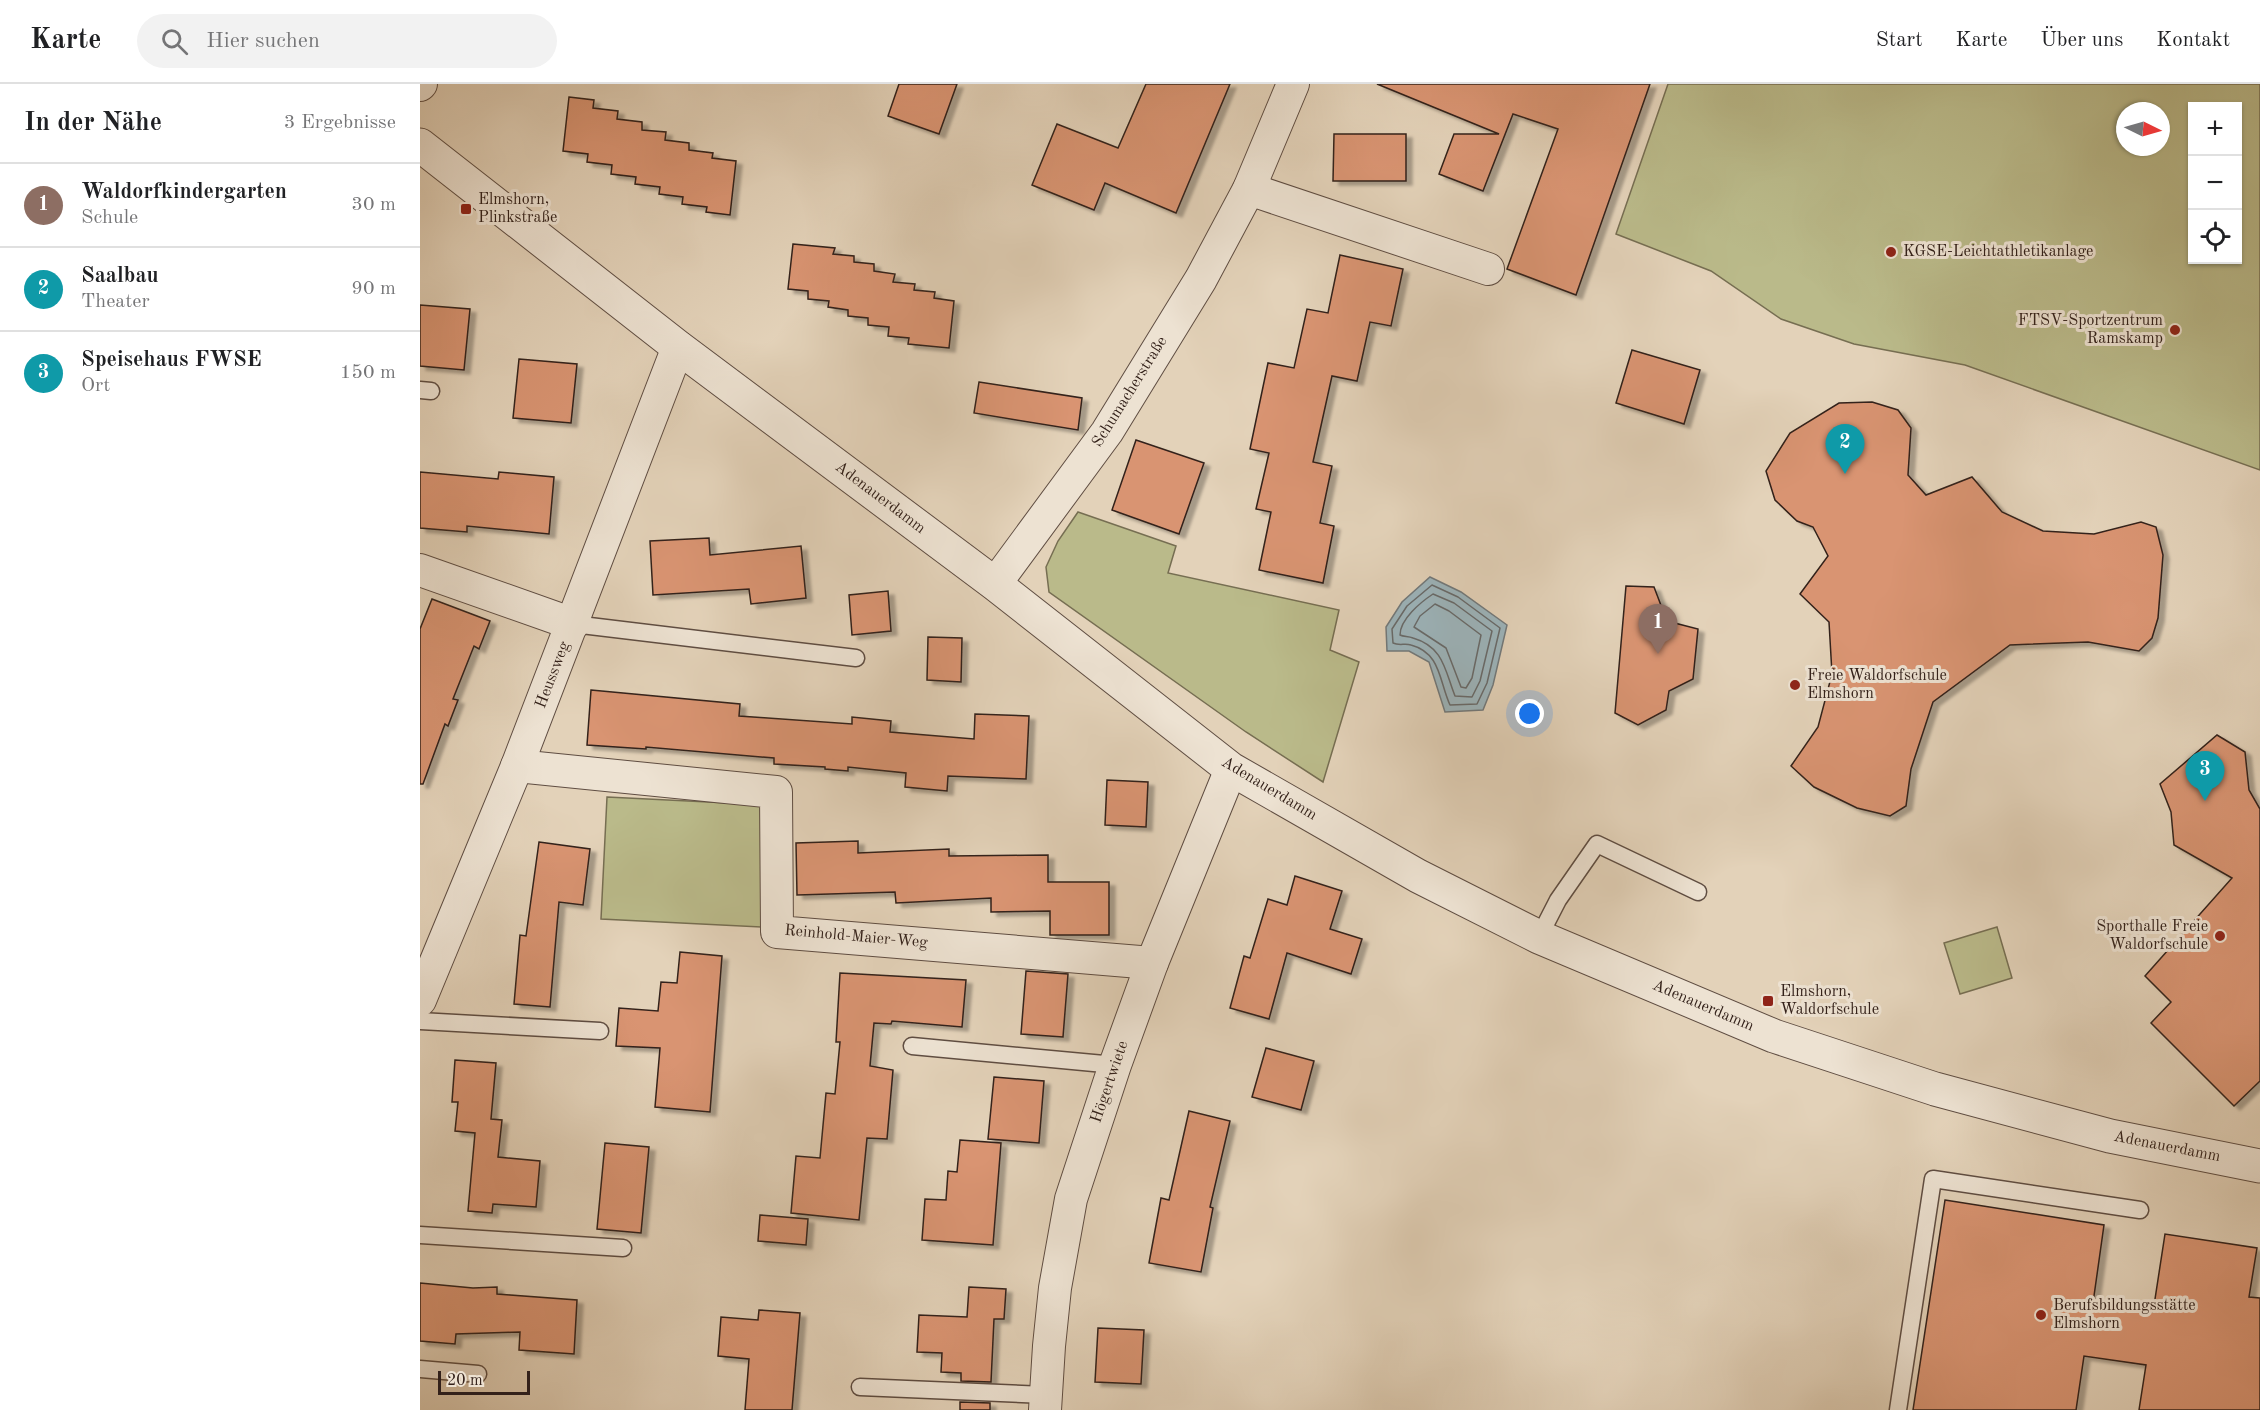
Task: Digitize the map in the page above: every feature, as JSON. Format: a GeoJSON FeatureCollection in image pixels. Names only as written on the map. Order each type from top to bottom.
{"type":"FeatureCollection","features":[{"type":"Feature","properties":{"kind":"street","name":"Schumacherstraße"},"geometry":{"type":"LineString","coordinates":[[995,584],[1085,462],[1134,390],[1200,279],[1248,189],[1293,84]]}},
{"type":"Feature","properties":{"kind":"street","name":"Adenauerdamm"},"geometry":{"type":"LineString","coordinates":[[420,145],[678,347],[995,584],[1231,769],[1418,876],[1539,937],[1774,1036],[1935,1089],[2110,1136],[2260,1166]]}},
{"type":"Feature","properties":{"kind":"street"},"geometry":{"type":"LineString","coordinates":[[1248,189],[1488,268]]}},
{"type":"Feature","properties":{"kind":"street","name":"Heussweg"},"geometry":{"type":"LineString","coordinates":[[420,1000],[517,766],[678,347]]}},
{"type":"Feature","properties":{"kind":"street"},"geometry":{"type":"LineString","coordinates":[[420,570],[573,624]]}},
{"type":"Feature","properties":{"kind":"street","name":"Reinhold-Maier-Weg"},"geometry":{"type":"LineString","coordinates":[[517,766],[776,792],[777,932],[1152,963]]}},
{"type":"Feature","properties":{"kind":"street","name":"Högertwiete"},"geometry":{"type":"LineString","coordinates":[[1045,1403],[1055,1288],[1071,1199],[1115,1065],[1152,963],[1231,769]]}},
{"type":"Feature","properties":{"kind":"lane"},"geometry":{"type":"LineString","coordinates":[[573,624],[856,658]]}},
{"type":"Feature","properties":{"kind":"lane"},"geometry":{"type":"LineString","coordinates":[[1539,937],[1558,900],[1597,844],[1698,892]]}},
{"type":"Feature","properties":{"kind":"lane"},"geometry":{"type":"LineString","coordinates":[[420,1021],[600,1031]]}},
{"type":"Feature","properties":{"kind":"lane"},"geometry":{"type":"LineString","coordinates":[[912,1046],[1115,1065]]}},
{"type":"Feature","properties":{"kind":"lane"},"geometry":{"type":"LineString","coordinates":[[1898,1410],[1933,1179],[2140,1210]]}},
{"type":"Feature","properties":{"kind":"lane"},"geometry":{"type":"LineString","coordinates":[[420,1235],[622,1248]]}},
{"type":"Feature","properties":{"kind":"lane"},"geometry":{"type":"LineString","coordinates":[[420,1369],[478,1374]]}},
{"type":"Feature","properties":{"kind":"lane"},"geometry":{"type":"LineString","coordinates":[[860,1387],[1045,1403]]}},
{"type":"Feature","properties":{"kind":"green space","name":"KGSE-Leichtathletikanlage"},"geometry":{"type":"Polygon","coordinates":[[[1668,84],[2260,84],[2260,470],[1965,365],[1854,344],[1781,319],[1711,271],[1616,234],[1668,84]]]}},
{"type":"Feature","properties":{"kind":"green space"},"geometry":{"type":"Polygon","coordinates":[[[1078,512],[1176,546],[1168,573],[1339,610],[1330,650],[1359,662],[1323,782],[1246,732],[1049,592],[1046,567],[1058,541],[1078,512]]]}},
{"type":"Feature","properties":{"kind":"green space"},"geometry":{"type":"Polygon","coordinates":[[[607,797],[767,805],[761,927],[601,919],[607,797]]]}},
{"type":"Feature","properties":{"kind":"green space"},"geometry":{"type":"Polygon","coordinates":[[[1997,927],[2012,978],[1960,994],[1944,943],[1997,927]]]}},
{"type":"Feature","properties":{"kind":"water"},"geometry":{"type":"Polygon","coordinates":[[[1430,577],[1461,592],[1507,625],[1493,685],[1483,710],[1445,712],[1429,662],[1409,651],[1387,651],[1386,627],[1402,602],[1430,577]]]}},
{"type":"Feature","properties":{"kind":"building"},"geometry":{"type":"Polygon","coordinates":[[[899,84],[957,84],[939,134],[888,116],[899,84]]]}},
{"type":"Feature","properties":{"kind":"building"},"geometry":{"type":"Polygon","coordinates":[[[1146,84],[1230,84],[1176,213],[1105,183],[1094,210],[1032,185],[1057,124],[1118,148],[1146,84]]]}},
{"type":"Feature","properties":{"kind":"building"},"geometry":{"type":"Polygon","coordinates":[[[1377,84],[1650,84],[1576,295],[1507,269],[1558,129],[1513,114],[1483,191],[1439,174],[1454,134],[1499,134],[1377,84]]]}},
{"type":"Feature","properties":{"kind":"building"},"geometry":{"type":"Polygon","coordinates":[[[569,97],[594,100],[593,108],[618,111],[617,119],[642,122],[642,130],[666,132],[665,140],[689,143],[689,150],[713,153],[712,158],[736,161],[730,215],[706,212],[707,207],[682,204],[683,197],[659,194],[660,187],[635,184],[636,177],[611,174],[612,165],[587,162],[588,154],[563,151],[569,97]]]}},
{"type":"Feature","properties":{"kind":"building"},"geometry":{"type":"Polygon","coordinates":[[[1334,134],[1406,134],[1406,181],[1333,181],[1334,134]]]}},
{"type":"Feature","properties":{"kind":"building"},"geometry":{"type":"Polygon","coordinates":[[[793,244],[835,248],[833,254],[854,256],[854,262],[874,264],[874,271],[895,274],[893,282],[915,284],[914,290],[935,292],[934,298],[954,301],[949,348],[908,344],[909,338],[888,336],[889,327],[868,325],[868,318],[848,316],[848,310],[828,307],[829,301],[808,299],[808,291],[788,289],[793,244]]]}},
{"type":"Feature","properties":{"kind":"building"},"geometry":{"type":"Polygon","coordinates":[[[1340,255],[1403,269],[1391,326],[1370,322],[1357,381],[1332,376],[1313,462],[1332,466],[1320,523],[1334,526],[1323,583],[1259,570],[1271,512],[1256,509],[1269,453],[1250,449],[1268,363],[1294,368],[1307,309],[1328,313],[1340,255]]]}},
{"type":"Feature","properties":{"kind":"building"},"geometry":{"type":"Polygon","coordinates":[[[420,305],[470,309],[464,370],[420,366],[420,305]]]}},
{"type":"Feature","properties":{"kind":"building"},"geometry":{"type":"Polygon","coordinates":[[[1632,350],[1700,370],[1684,424],[1616,403],[1632,350]]]}},
{"type":"Feature","properties":{"kind":"building"},"geometry":{"type":"Polygon","coordinates":[[[519,359],[577,364],[571,423],[513,418],[519,359]]]}},
{"type":"Feature","properties":{"kind":"building"},"geometry":{"type":"Polygon","coordinates":[[[979,382],[1082,398],[1078,430],[974,413],[979,382]]]}},
{"type":"Feature","properties":{"kind":"building"},"geometry":{"type":"Polygon","coordinates":[[[1872,402],[1898,410],[1911,428],[1908,475],[1926,495],[1972,477],[2002,512],[2043,531],[2094,534],[2141,522],[2156,527],[2163,555],[2158,618],[2152,638],[2139,651],[2088,642],[2010,645],[1933,702],[1911,769],[1906,806],[1890,816],[1857,808],[1814,787],[1791,766],[1818,727],[1832,674],[1829,622],[1800,594],[1828,556],[1813,527],[1797,521],[1775,500],[1766,471],[1790,433],[1839,403],[1872,402]]]}},
{"type":"Feature","properties":{"kind":"building"},"geometry":{"type":"Polygon","coordinates":[[[1136,440],[1204,463],[1179,534],[1112,510],[1136,440]]]}},
{"type":"Feature","properties":{"kind":"building"},"geometry":{"type":"Polygon","coordinates":[[[420,472],[498,479],[499,472],[554,477],[549,534],[467,526],[467,532],[420,528],[420,472]]]}},
{"type":"Feature","properties":{"kind":"building"},"geometry":{"type":"Polygon","coordinates":[[[709,538],[710,555],[801,546],[806,598],[751,604],[749,589],[653,595],[650,541],[709,538]]]}},
{"type":"Feature","properties":{"kind":"building"},"geometry":{"type":"Polygon","coordinates":[[[1626,586],[1654,587],[1667,621],[1698,629],[1693,679],[1669,691],[1666,710],[1638,725],[1615,713],[1626,586]]]}},
{"type":"Feature","properties":{"kind":"building"},"geometry":{"type":"Polygon","coordinates":[[[888,591],[891,631],[852,635],[849,595],[888,591]]]}},
{"type":"Feature","properties":{"kind":"building"},"geometry":{"type":"Polygon","coordinates":[[[432,599],[490,621],[479,649],[474,646],[453,699],[458,700],[448,726],[445,724],[423,784],[420,784],[420,629],[432,599]]]}},
{"type":"Feature","properties":{"kind":"building"},"geometry":{"type":"Polygon","coordinates":[[[928,637],[962,638],[961,682],[927,680],[928,637]]]}},
{"type":"Feature","properties":{"kind":"building"},"geometry":{"type":"Polygon","coordinates":[[[591,690],[740,704],[739,716],[852,724],[852,717],[891,721],[890,732],[974,739],[975,714],[1029,716],[1026,779],[948,776],[947,791],[905,787],[906,773],[848,767],[848,771],[825,769],[825,767],[774,764],[774,758],[646,747],[646,749],[587,745],[591,690]]]}},
{"type":"Feature","properties":{"kind":"building","name":"Sporthalle Freie Waldorfschule"},"geometry":{"type":"Polygon","coordinates":[[[2217,735],[2245,752],[2249,790],[2260,809],[2260,1081],[2234,1106],[2151,1023],[2171,1002],[2145,976],[2232,878],[2174,845],[2171,812],[2160,784],[2217,735]]]}},
{"type":"Feature","properties":{"kind":"building"},"geometry":{"type":"Polygon","coordinates":[[[1107,780],[1148,782],[1146,827],[1105,825],[1107,780]]]}},
{"type":"Feature","properties":{"kind":"building"},"geometry":{"type":"Polygon","coordinates":[[[858,841],[858,853],[949,849],[949,856],[1048,855],[1048,882],[1109,882],[1109,935],[1050,935],[1050,911],[991,912],[991,898],[896,903],[895,892],[797,895],[796,843],[858,841]]]}},
{"type":"Feature","properties":{"kind":"building"},"geometry":{"type":"Polygon","coordinates":[[[539,842],[590,849],[583,905],[559,902],[550,1007],[514,1004],[520,935],[526,936],[539,842]]]}},
{"type":"Feature","properties":{"kind":"building"},"geometry":{"type":"Polygon","coordinates":[[[1295,876],[1342,891],[1330,929],[1362,939],[1351,974],[1287,953],[1269,1019],[1230,1008],[1244,956],[1250,958],[1268,899],[1287,905],[1295,876]]]}},
{"type":"Feature","properties":{"kind":"building"},"geometry":{"type":"Polygon","coordinates":[[[680,952],[722,956],[710,1112],[655,1107],[660,1048],[616,1046],[619,1008],[658,1011],[661,982],[677,983],[680,952]]]}},
{"type":"Feature","properties":{"kind":"building"},"geometry":{"type":"Polygon","coordinates":[[[1026,971],[1068,974],[1063,1037],[1021,1034],[1026,971]]]}},
{"type":"Feature","properties":{"kind":"building"},"geometry":{"type":"Polygon","coordinates":[[[840,973],[966,980],[962,1027],[892,1021],[891,1024],[874,1023],[870,1066],[893,1070],[887,1139],[867,1138],[859,1220],[791,1213],[796,1156],[820,1158],[826,1093],[835,1094],[840,1042],[836,1042],[840,973]]]}},
{"type":"Feature","properties":{"kind":"building"},"geometry":{"type":"Polygon","coordinates":[[[1266,1048],[1314,1061],[1301,1110],[1252,1097],[1266,1048]]]}},
{"type":"Feature","properties":{"kind":"building"},"geometry":{"type":"Polygon","coordinates":[[[455,1060],[496,1063],[491,1119],[502,1120],[498,1157],[540,1161],[536,1207],[493,1204],[492,1213],[468,1211],[475,1133],[455,1131],[458,1102],[452,1102],[455,1060]]]}},
{"type":"Feature","properties":{"kind":"building"},"geometry":{"type":"Polygon","coordinates":[[[994,1077],[1044,1081],[1039,1143],[988,1139],[994,1077]]]}},
{"type":"Feature","properties":{"kind":"building"},"geometry":{"type":"Polygon","coordinates":[[[1189,1111],[1230,1121],[1210,1207],[1213,1208],[1201,1272],[1149,1263],[1161,1198],[1169,1200],[1189,1111]]]}},
{"type":"Feature","properties":{"kind":"building"},"geometry":{"type":"Polygon","coordinates":[[[960,1140],[1001,1143],[993,1245],[922,1240],[925,1199],[946,1200],[948,1171],[957,1172],[960,1140]]]}},
{"type":"Feature","properties":{"kind":"building"},"geometry":{"type":"Polygon","coordinates":[[[605,1143],[649,1147],[641,1233],[597,1229],[605,1143]]]}},
{"type":"Feature","properties":{"kind":"building"},"geometry":{"type":"Polygon","coordinates":[[[1945,1200],[2104,1225],[2093,1303],[2153,1312],[2165,1234],[2257,1248],[2249,1297],[2260,1298],[2260,1410],[2139,1410],[2146,1365],[2084,1356],[2076,1410],[1913,1410],[1945,1200]]]}},
{"type":"Feature","properties":{"kind":"building"},"geometry":{"type":"Polygon","coordinates":[[[760,1215],[808,1219],[806,1245],[758,1241],[760,1215]]]}},
{"type":"Feature","properties":{"kind":"building"},"geometry":{"type":"Polygon","coordinates":[[[420,1283],[473,1288],[497,1287],[497,1294],[577,1300],[574,1354],[519,1350],[520,1332],[456,1334],[455,1344],[420,1341],[420,1283]]]}},
{"type":"Feature","properties":{"kind":"building"},"geometry":{"type":"Polygon","coordinates":[[[969,1287],[1006,1289],[1004,1319],[994,1319],[991,1382],[961,1381],[961,1373],[941,1372],[942,1353],[917,1352],[919,1315],[967,1317],[969,1287]]]}},
{"type":"Feature","properties":{"kind":"building"},"geometry":{"type":"Polygon","coordinates":[[[759,1310],[800,1313],[792,1410],[745,1410],[749,1359],[718,1356],[721,1317],[758,1320],[759,1310]]]}},
{"type":"Feature","properties":{"kind":"building"},"geometry":{"type":"Polygon","coordinates":[[[1098,1328],[1144,1330],[1141,1384],[1095,1382],[1098,1328]]]}},
{"type":"Feature","properties":{"kind":"building"},"geometry":{"type":"Polygon","coordinates":[[[960,1402],[990,1403],[990,1410],[960,1410],[960,1402]]]}},
{"type":"Feature","properties":{"kind":"place","name":"Elmshorn, Plinkstraße"},"geometry":{"type":"Point","coordinates":[466,209]}},
{"type":"Feature","properties":{"kind":"place","name":"KGSE-Leichtathletikanlage"},"geometry":{"type":"Point","coordinates":[1891,252]}},
{"type":"Feature","properties":{"kind":"place","name":"FTSV-Sportzentrum Ramskamp"},"geometry":{"type":"Point","coordinates":[2175,330]}},
{"type":"Feature","properties":{"kind":"place","name":"Saalbau"},"geometry":{"type":"Point","coordinates":[1845,474]}},
{"type":"Feature","properties":{"kind":"place","name":"Waldorfkindergarten"},"geometry":{"type":"Point","coordinates":[1658,654]}},
{"type":"Feature","properties":{"kind":"place","name":"Freie Waldorfschule Elmshorn"},"geometry":{"type":"Point","coordinates":[1795,685]}},
{"type":"Feature","properties":{"kind":"place","name":"Speisehaus FWSE"},"geometry":{"type":"Point","coordinates":[2205,801]}},
{"type":"Feature","properties":{"kind":"place","name":"Sporthalle Freie Waldorfschule"},"geometry":{"type":"Point","coordinates":[2220,936]}},
{"type":"Feature","properties":{"kind":"place","name":"Elmshorn, Waldorfschule"},"geometry":{"type":"Point","coordinates":[1768,1001]}},
{"type":"Feature","properties":{"kind":"place","name":"Berufsbildungsstätte Elmshorn"},"geometry":{"type":"Point","coordinates":[2041,1315]}}]}
